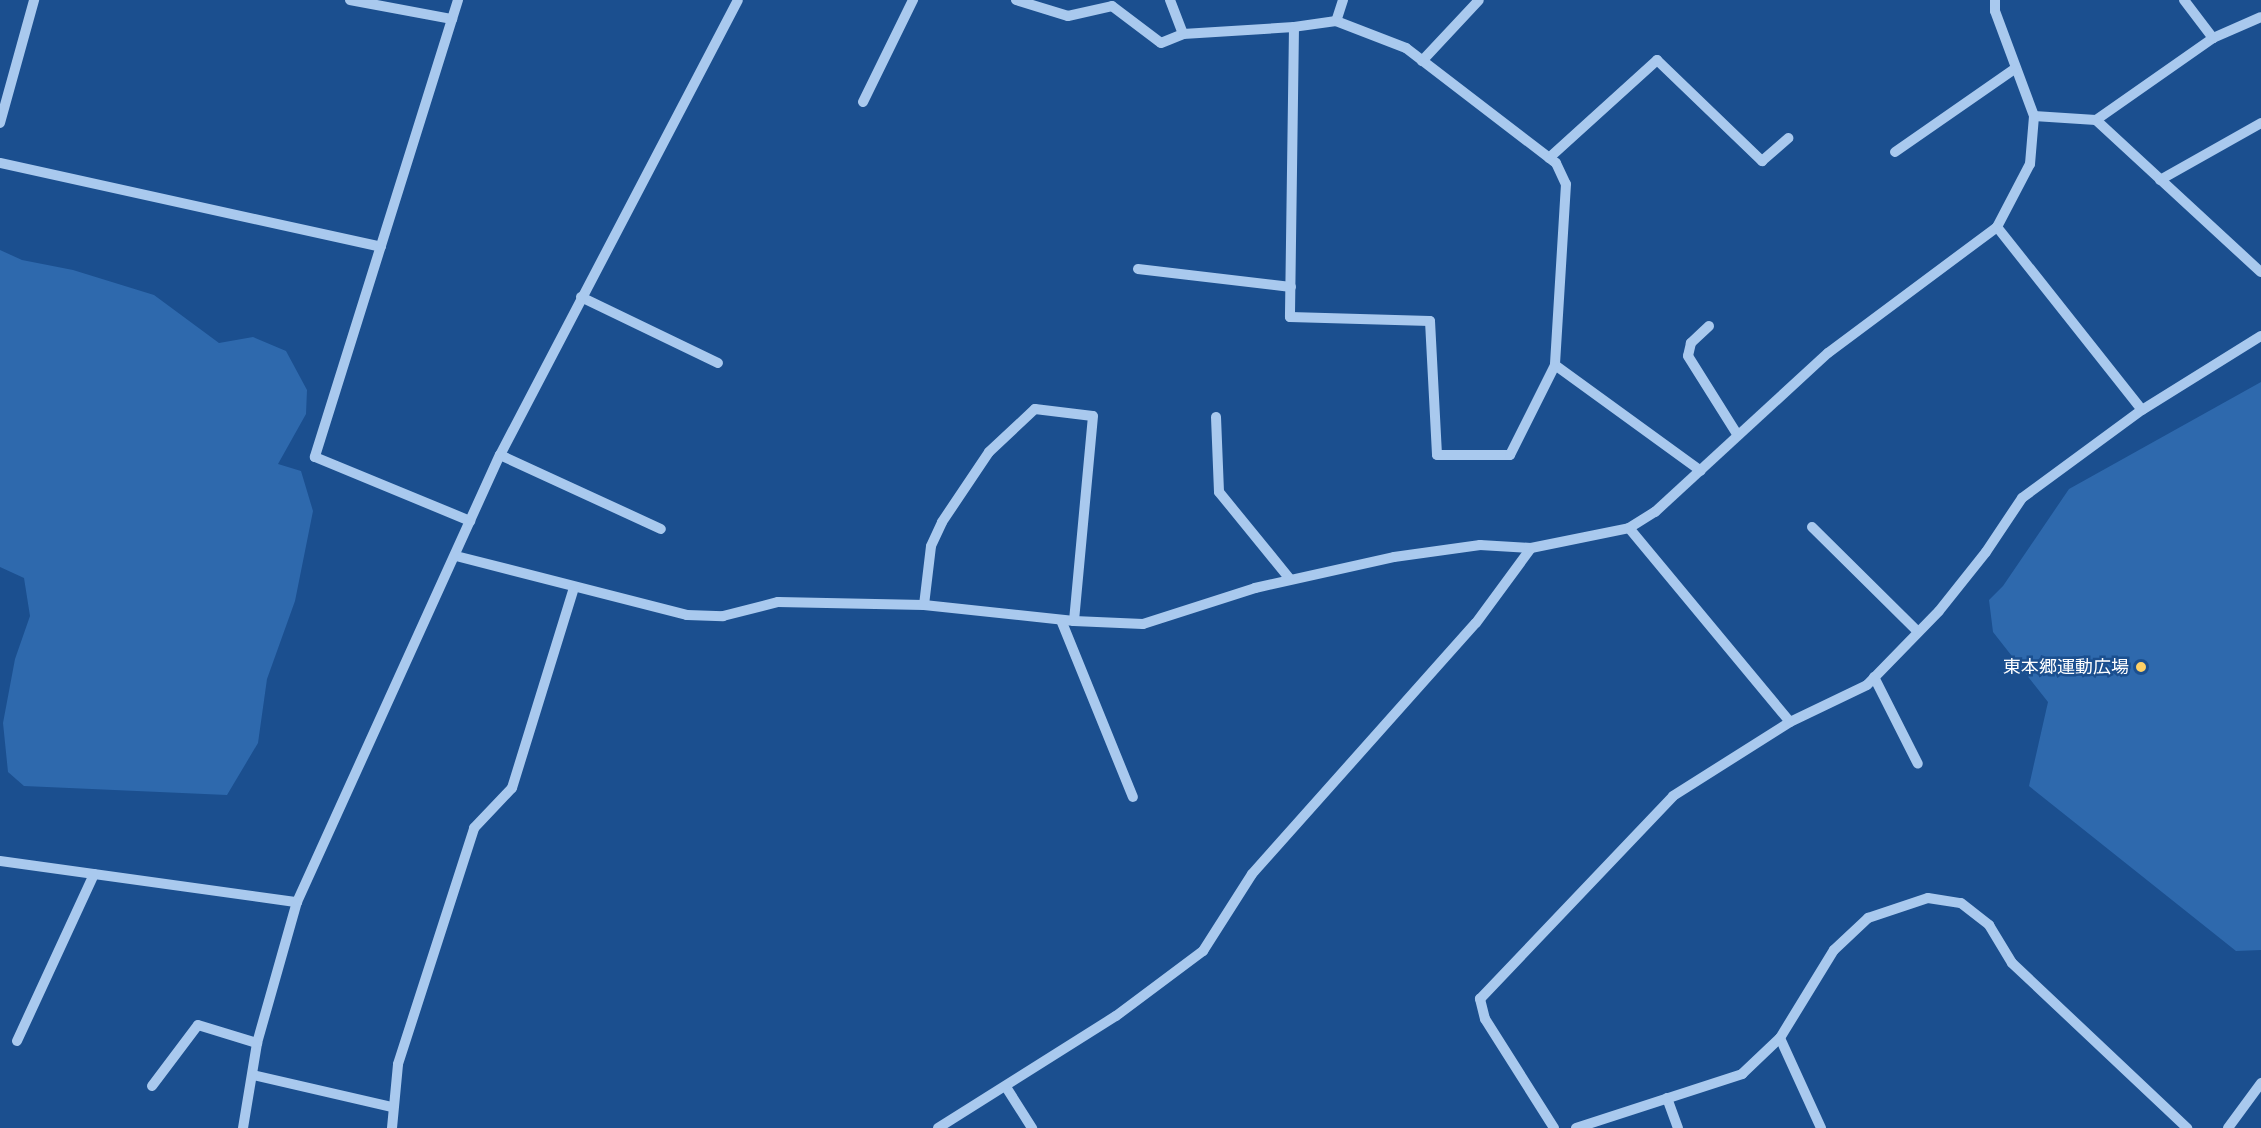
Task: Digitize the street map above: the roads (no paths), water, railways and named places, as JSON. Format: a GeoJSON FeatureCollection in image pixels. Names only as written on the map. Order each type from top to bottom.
{"type":"FeatureCollection","features":[{"type":"Feature","properties":{"kind":"street"},"geometry":{"type":"LineString","coordinates":[[0,123],[34,0]]}},
{"type":"Feature","properties":{"kind":"street"},"geometry":{"type":"LineString","coordinates":[[350,0],[452,19]]}},
{"type":"Feature","properties":{"kind":"street"},"geometry":{"type":"LineString","coordinates":[[458,0],[315,458],[470,520]]}},
{"type":"Feature","properties":{"kind":"street"},"geometry":{"type":"LineString","coordinates":[[243,1128],[257,1043],[297,902],[500,455],[738,0]]}},
{"type":"Feature","properties":{"kind":"street"},"geometry":{"type":"LineString","coordinates":[[863,102],[914,0]]}},
{"type":"Feature","properties":{"kind":"street"},"geometry":{"type":"LineString","coordinates":[[1016,0],[1068,16],[1112,6],[1161,43],[1183,34],[1294,27],[1336,21],[1406,48],[1549,158],[1566,184],[1555,365],[1510,455],[1437,455],[1430,321],[1290,317],[1294,27]]}},
{"type":"Feature","properties":{"kind":"street"},"geometry":{"type":"LineString","coordinates":[[1170,0],[1183,34]]}},
{"type":"Feature","properties":{"kind":"street"},"geometry":{"type":"LineString","coordinates":[[1336,21],[1343,0]]}},
{"type":"Feature","properties":{"kind":"street"},"geometry":{"type":"LineString","coordinates":[[1422,61],[1479,0]]}},
{"type":"Feature","properties":{"kind":"street"},"geometry":{"type":"LineString","coordinates":[[456,556],[574,588],[687,615],[723,616],[778,602],[924,605],[1061,620],[1143,624],[1290,579],[1394,557],[1480,545],[1531,548],[1629,528],[1655,512],[1701,471],[1737,434],[1828,353],[1997,227],[2030,164],[2034,116],[1995,11],[1995,0]]}},
{"type":"Feature","properties":{"kind":"street"},"geometry":{"type":"LineString","coordinates":[[2184,0],[2212,38]]}},
{"type":"Feature","properties":{"kind":"street"},"geometry":{"type":"LineString","coordinates":[[2034,116],[2096,120],[2212,38],[2261,17]]}},
{"type":"Feature","properties":{"kind":"street"},"geometry":{"type":"LineString","coordinates":[[1549,158],[1657,60],[1762,161],[1788,138]]}},
{"type":"Feature","properties":{"kind":"street"},"geometry":{"type":"LineString","coordinates":[[1895,152],[2016,68]]}},
{"type":"Feature","properties":{"kind":"street"},"geometry":{"type":"LineString","coordinates":[[2096,120],[2261,272]]}},
{"type":"Feature","properties":{"kind":"street"},"geometry":{"type":"LineString","coordinates":[[2160,180],[2261,123]]}},
{"type":"Feature","properties":{"kind":"street"},"geometry":{"type":"LineString","coordinates":[[0,163],[381,247]]}},
{"type":"Feature","properties":{"kind":"street"},"geometry":{"type":"LineString","coordinates":[[1997,227],[2142,410]]}},
{"type":"Feature","properties":{"kind":"street"},"geometry":{"type":"LineString","coordinates":[[1138,269],[1291,287]]}},
{"type":"Feature","properties":{"kind":"street"},"geometry":{"type":"LineString","coordinates":[[581,297],[718,363]]}},
{"type":"Feature","properties":{"kind":"street"},"geometry":{"type":"LineString","coordinates":[[1709,326],[1691,343],[1688,356],[1737,434]]}},
{"type":"Feature","properties":{"kind":"street"},"geometry":{"type":"LineString","coordinates":[[1554,1128],[1485,1019],[1480,999],[1672,796],[1790,722],[1867,685],[1918,632],[1986,552],[2022,498],[2142,410],[2261,336]]}},
{"type":"Feature","properties":{"kind":"street"},"geometry":{"type":"LineString","coordinates":[[1555,365],[1701,471]]}},
{"type":"Feature","properties":{"kind":"street"},"geometry":{"type":"LineString","coordinates":[[924,605],[931,546],[942,522],[989,452],[1035,409],[1093,416],[1074,621]]}},
{"type":"Feature","properties":{"kind":"street"},"geometry":{"type":"LineString","coordinates":[[1215,417],[1220,492],[1290,579]]}},
{"type":"Feature","properties":{"kind":"street"},"geometry":{"type":"LineString","coordinates":[[500,455],[661,529]]}},
{"type":"Feature","properties":{"kind":"street"},"geometry":{"type":"LineString","coordinates":[[1812,527],[1918,632]]}},
{"type":"Feature","properties":{"kind":"street"},"geometry":{"type":"LineString","coordinates":[[1629,528],[1790,722]]}},
{"type":"Feature","properties":{"kind":"street"},"geometry":{"type":"LineString","coordinates":[[938,1128],[1116,1016],[1203,951],[1252,874],[1476,623],[1531,548]]}},
{"type":"Feature","properties":{"kind":"street"},"geometry":{"type":"LineString","coordinates":[[392,1128],[392,1107],[398,1064],[474,828],[512,788],[574,588]]}},
{"type":"Feature","properties":{"kind":"street"},"geometry":{"type":"LineString","coordinates":[[1061,620],[1133,796]]}},
{"type":"Feature","properties":{"kind":"street"},"geometry":{"type":"LineString","coordinates":[[1874,677],[1918,764]]}},
{"type":"Feature","properties":{"kind":"street"},"geometry":{"type":"LineString","coordinates":[[0,861],[297,902]]}},
{"type":"Feature","properties":{"kind":"street"},"geometry":{"type":"LineString","coordinates":[[17,1041],[94,874]]}},
{"type":"Feature","properties":{"kind":"street"},"geometry":{"type":"LineString","coordinates":[[1576,1128],[1742,1074],[1780,1038],[1834,950],[1868,918],[1928,898],[1961,903],[1989,925],[2012,963],[2187,1128]]}},
{"type":"Feature","properties":{"kind":"street"},"geometry":{"type":"LineString","coordinates":[[152,1086],[198,1025],[257,1043]]}},
{"type":"Feature","properties":{"kind":"street"},"geometry":{"type":"LineString","coordinates":[[1780,1038],[1821,1128]]}},
{"type":"Feature","properties":{"kind":"street"},"geometry":{"type":"LineString","coordinates":[[253,1075],[392,1107]]}},
{"type":"Feature","properties":{"kind":"street"},"geometry":{"type":"LineString","coordinates":[[2228,1128],[2261,1083]]}},
{"type":"Feature","properties":{"kind":"street"},"geometry":{"type":"LineString","coordinates":[[1006,1087],[1032,1128]]}},
{"type":"Feature","properties":{"kind":"street"},"geometry":{"type":"LineString","coordinates":[[1667,1098],[1678,1128]]}},
{"type":"Feature","properties":{"kind":"place","name":"東本郷運動広場"},"geometry":{"type":"Point","coordinates":[2141,667]}}]}
